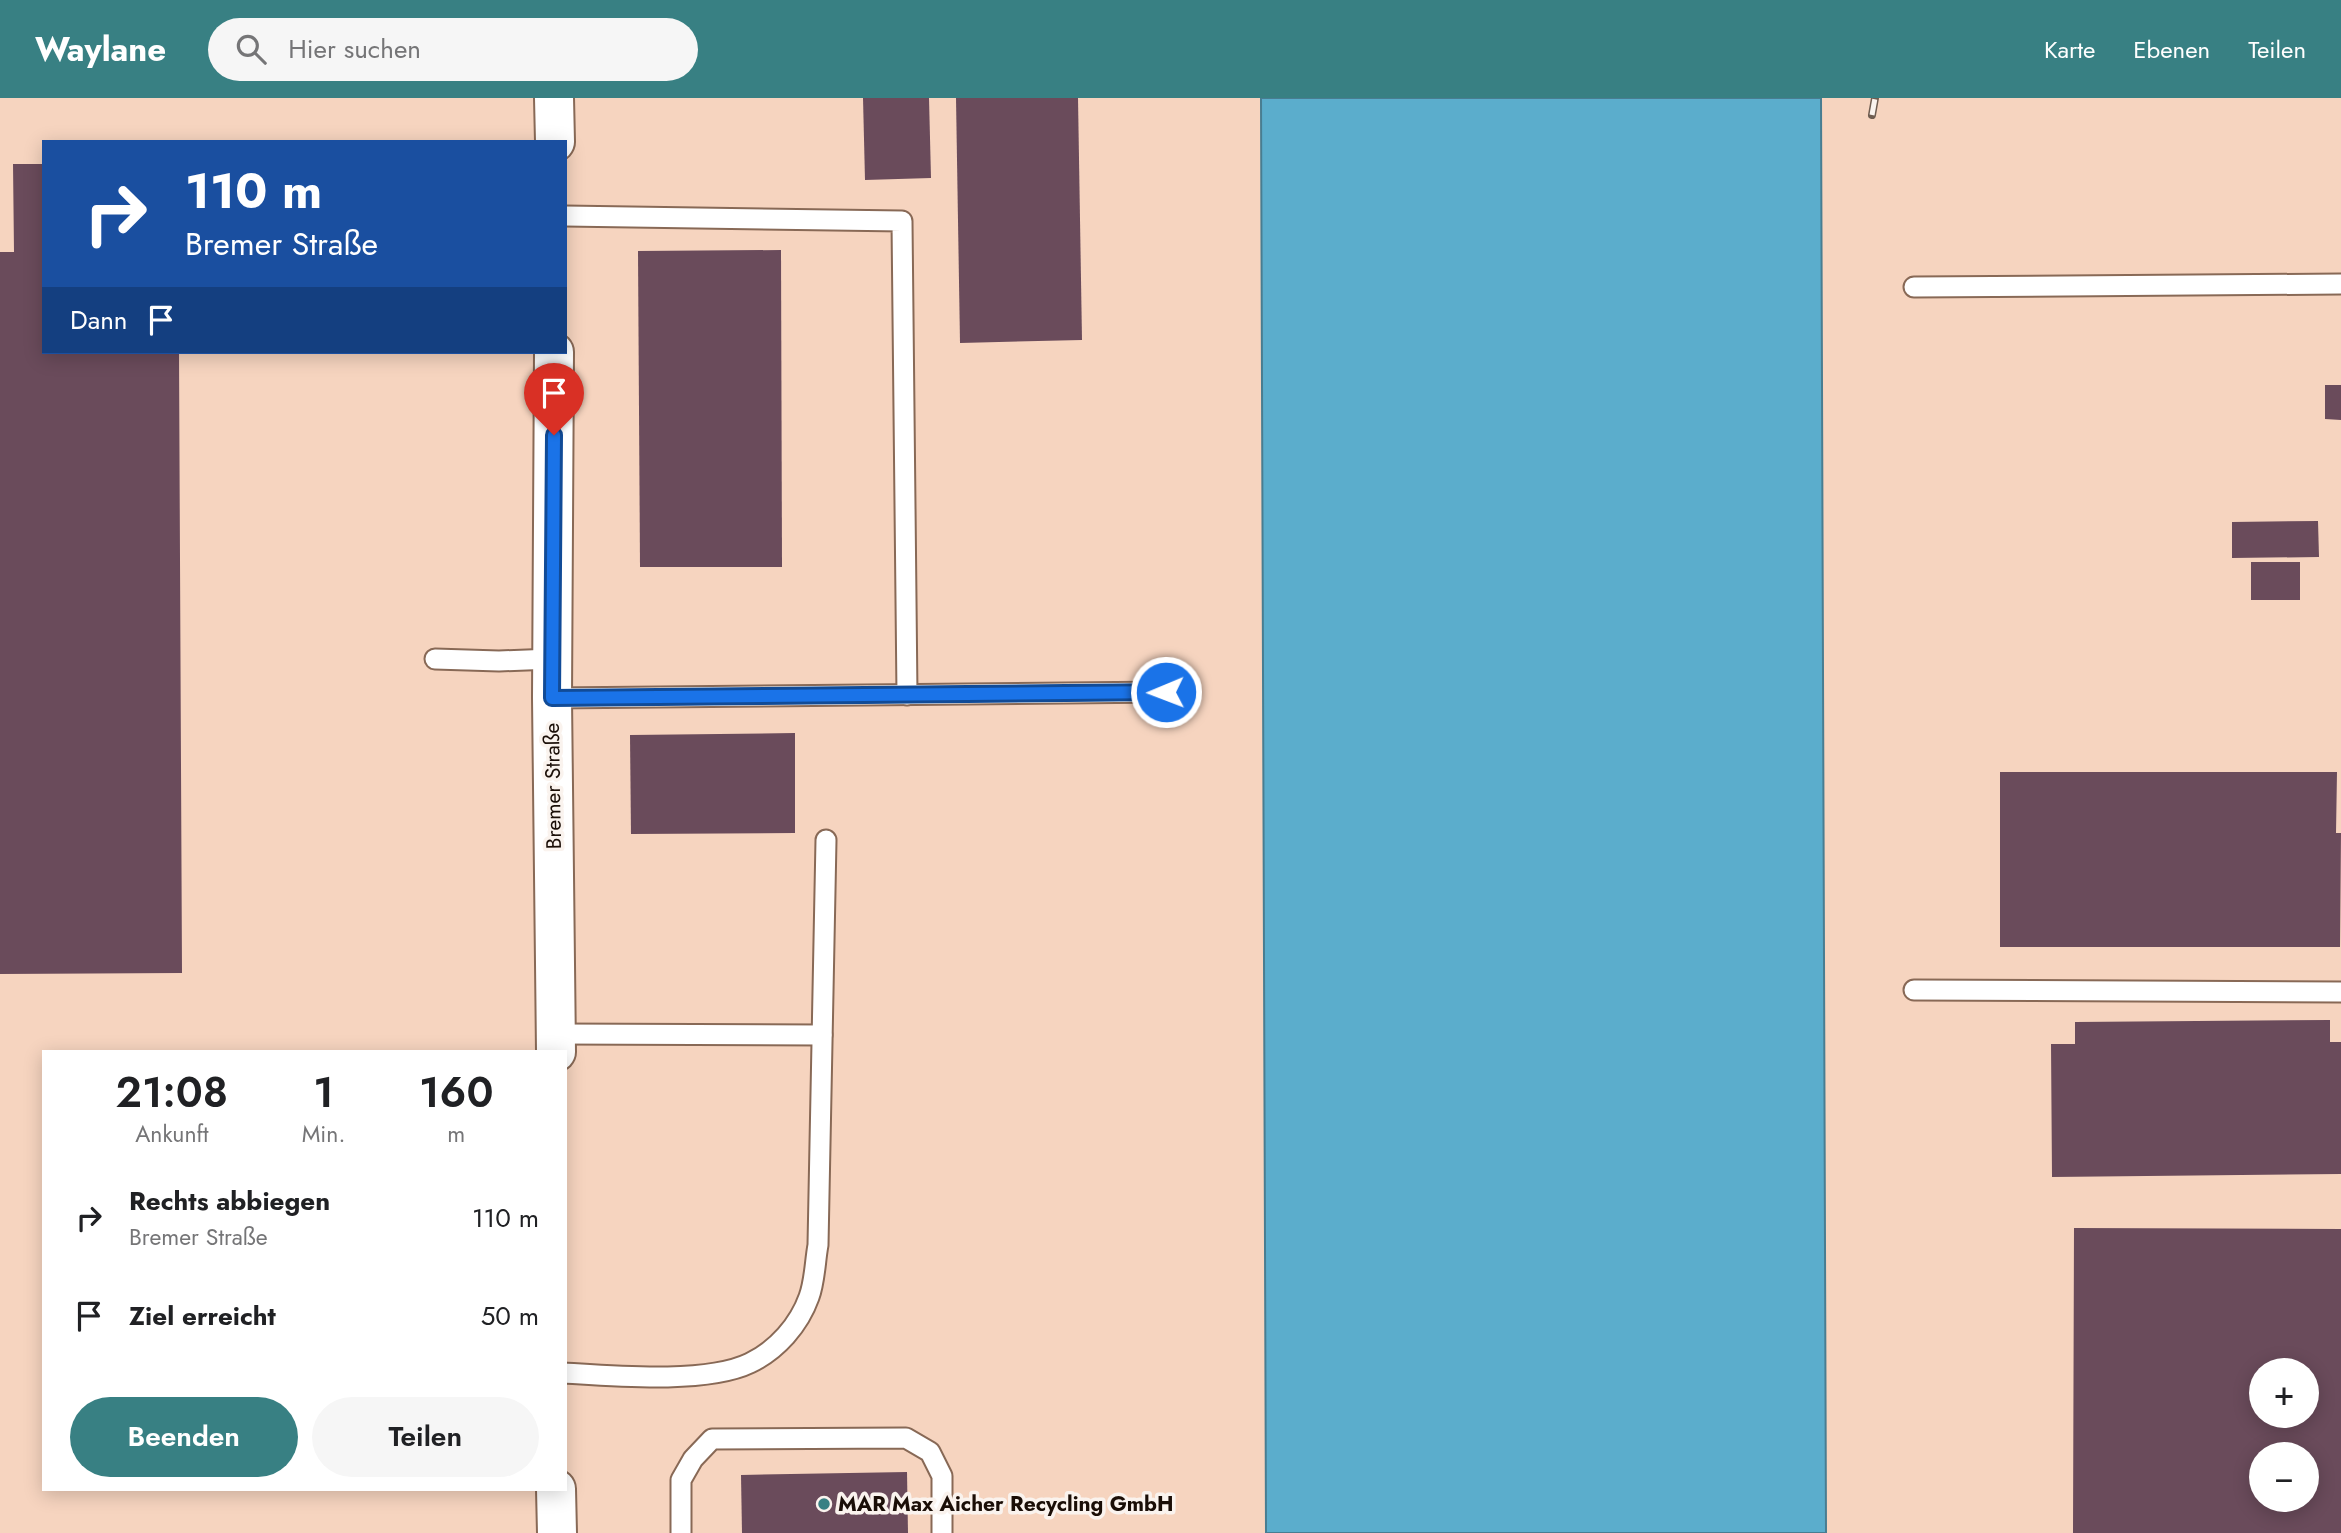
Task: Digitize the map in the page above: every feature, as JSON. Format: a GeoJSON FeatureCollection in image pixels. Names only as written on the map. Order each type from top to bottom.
{"type":"FeatureCollection","features":[{"type":"Feature","properties":{"kind":"street"},"geometry":{"type":"LineString","coordinates":[[554,98],[555,140]]}},
{"type":"Feature","properties":{"kind":"street","name":"Bremer Straße"},"geometry":{"type":"LineString","coordinates":[[554,354],[552,698],[555,1043]]}},
{"type":"Feature","properties":{"kind":"street"},"geometry":{"type":"LineString","coordinates":[[556,1491],[557,1533]]}},
{"type":"Feature","properties":{"kind":"lane"},"geometry":{"type":"LineString","coordinates":[[567,216],[902,220],[907,695]]}},
{"type":"Feature","properties":{"kind":"lane"},"geometry":{"type":"LineString","coordinates":[[1914,287],[2341,284]]}},
{"type":"Feature","properties":{"kind":"lane"},"geometry":{"type":"LineString","coordinates":[[435,659],[552,659]]}},
{"type":"Feature","properties":{"kind":"lane"},"geometry":{"type":"LineString","coordinates":[[552,698],[1166,692]]}},
{"type":"Feature","properties":{"kind":"lane"},"geometry":{"type":"LineString","coordinates":[[567,1373],[618,1376],[704,1375],[749,1364],[783,1341],[809,1297],[818,1245],[826,840]]}},
{"type":"Feature","properties":{"kind":"lane"},"geometry":{"type":"LineString","coordinates":[[1914,989],[2341,992]]}},
{"type":"Feature","properties":{"kind":"lane"},"geometry":{"type":"LineString","coordinates":[[555,1043],[822,1035]]}},
{"type":"Feature","properties":{"kind":"lane"},"geometry":{"type":"LineString","coordinates":[[681,1533],[681,1480],[693,1459],[712,1439],[906,1438],[930,1452],[942,1476],[942,1533]]}},
{"type":"Feature","properties":{"kind":"shaded area"},"geometry":{"type":"Polygon","coordinates":[[[0,98],[2341,98],[2341,1533],[0,1533],[0,98]]]}},
{"type":"Feature","properties":{"kind":"water"},"geometry":{"type":"Polygon","coordinates":[[[1261,98],[1821,98],[1826,1533],[1266,1533],[1261,98]]]}},
{"type":"Feature","properties":{"kind":"building"},"geometry":{"type":"Polygon","coordinates":[[[863,98],[929,98],[931,178],[865,180],[863,98]]]}},
{"type":"Feature","properties":{"kind":"building"},"geometry":{"type":"Polygon","coordinates":[[[956,98],[1078,98],[1082,340],[960,343],[956,98]]]}},
{"type":"Feature","properties":{"kind":"building"},"geometry":{"type":"Polygon","coordinates":[[[13,164],[42,164],[42,354],[179,354],[182,973],[0,974],[0,252],[14,252],[13,164]]]}},
{"type":"Feature","properties":{"kind":"building"},"geometry":{"type":"Polygon","coordinates":[[[781,250],[782,567],[640,567],[638,251],[781,250]]]}},
{"type":"Feature","properties":{"kind":"building"},"geometry":{"type":"Polygon","coordinates":[[[2325,385],[2341,385],[2341,420],[2325,419],[2325,385]]]}},
{"type":"Feature","properties":{"kind":"building"},"geometry":{"type":"Polygon","coordinates":[[[2318,521],[2319,557],[2232,558],[2232,522],[2318,521]]]}},
{"type":"Feature","properties":{"kind":"building"},"geometry":{"type":"Polygon","coordinates":[[[2251,562],[2300,562],[2300,600],[2251,600],[2251,562]]]}},
{"type":"Feature","properties":{"kind":"building"},"geometry":{"type":"Polygon","coordinates":[[[795,733],[795,833],[631,834],[630,735],[795,733]]]}},
{"type":"Feature","properties":{"kind":"building"},"geometry":{"type":"Polygon","coordinates":[[[2000,772],[2337,772],[2336,833],[2341,833],[2340,947],[2000,947],[2000,772]]]}},
{"type":"Feature","properties":{"kind":"building"},"geometry":{"type":"Polygon","coordinates":[[[2330,1020],[2330,1042],[2341,1042],[2341,1174],[2052,1177],[2051,1044],[2075,1044],[2075,1022],[2330,1020]]]}},
{"type":"Feature","properties":{"kind":"building"},"geometry":{"type":"Polygon","coordinates":[[[2074,1228],[2341,1229],[2341,1533],[2073,1533],[2074,1228]]]}},
{"type":"Feature","properties":{"kind":"building","name":"MAR Max Aicher Recycling GmbH"},"geometry":{"type":"Polygon","coordinates":[[[907,1472],[908,1533],[742,1533],[741,1475],[907,1472]]]}},
{"type":"Feature","properties":{"kind":"railway"},"geometry":{"type":"LineString","coordinates":[[1872,115],[1875,98]]}},
{"type":"Feature","properties":{"kind":"place","name":"MAR Max Aicher Recycling GmbH"},"geometry":{"type":"Point","coordinates":[824,1504]}},
{"type":"Feature","properties":{"kind":"route"},"geometry":{"type":"LineString","coordinates":[[554,435],[552,698],[1166,692]]}}]}
